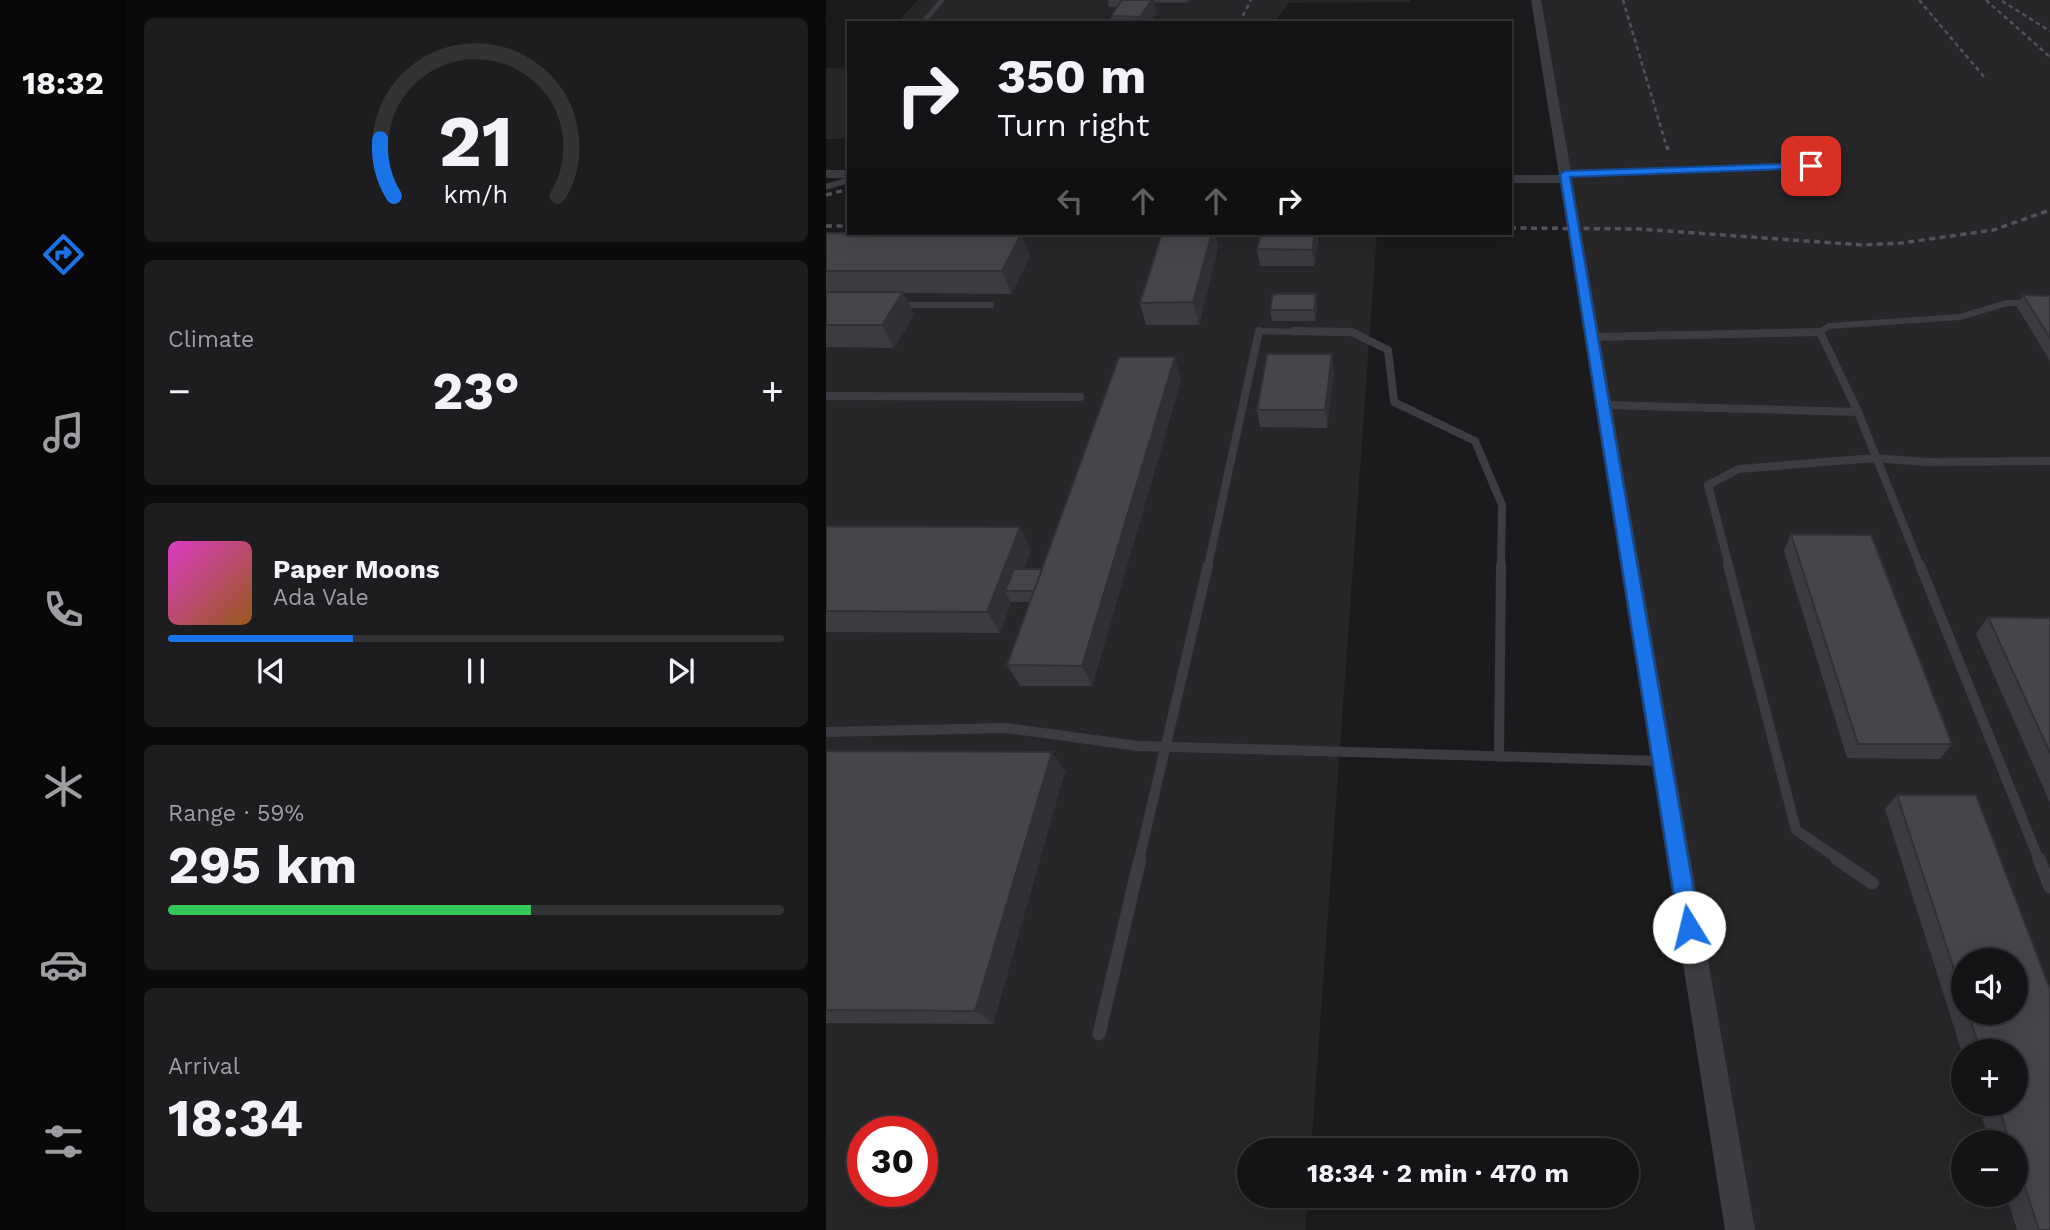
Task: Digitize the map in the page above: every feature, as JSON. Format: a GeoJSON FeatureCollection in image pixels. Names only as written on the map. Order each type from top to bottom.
{"type":"FeatureCollection","features":[{"type":"Feature","properties":{"kind":"street"},"geometry":{"type":"LineString","coordinates":[[1536,0],[1740,1230]]}},
{"type":"Feature","properties":{"kind":"street"},"geometry":{"type":"LineString","coordinates":[[826,174],[847,174]]}},
{"type":"Feature","properties":{"kind":"street"},"geometry":{"type":"LineString","coordinates":[[1512,179],[1565,177]]}},
{"type":"Feature","properties":{"kind":"lane"},"geometry":{"type":"LineString","coordinates":[[925,21],[943,0]]}},
{"type":"Feature","properties":{"kind":"lane"},"geometry":{"type":"LineString","coordinates":[[1142,5],[1152,1],[1186,0]]}},
{"type":"Feature","properties":{"kind":"lane"},"geometry":{"type":"LineString","coordinates":[[1565,177],[1811,166],[1811,153]]}},
{"type":"Feature","properties":{"kind":"lane"},"geometry":{"type":"LineString","coordinates":[[826,187],[847,181]]}},
{"type":"Feature","properties":{"kind":"lane"},"geometry":{"type":"LineString","coordinates":[[1592,337],[1820,332],[1829,327],[1959,317],[2007,303],[2050,303]]}},
{"type":"Feature","properties":{"kind":"lane"},"geometry":{"type":"LineString","coordinates":[[881,305],[991,305]]}},
{"type":"Feature","properties":{"kind":"lane"},"geometry":{"type":"LineString","coordinates":[[1099,1034],[1220,513],[1259,331],[1352,332],[1388,349],[1394,402],[1475,441],[1502,505],[1499,757]]}},
{"type":"Feature","properties":{"kind":"lane"},"geometry":{"type":"LineString","coordinates":[[1820,332],[1858,412],[2050,887]]}},
{"type":"Feature","properties":{"kind":"lane"},"geometry":{"type":"LineString","coordinates":[[826,396],[1080,397]]}},
{"type":"Feature","properties":{"kind":"lane"},"geometry":{"type":"LineString","coordinates":[[1603,405],[1858,412]]}},
{"type":"Feature","properties":{"kind":"lane"},"geometry":{"type":"LineString","coordinates":[[1872,883],[1796,830],[1708,485],[1739,469],[1875,458],[1925,462],[2050,461]]}},
{"type":"Feature","properties":{"kind":"lane"},"geometry":{"type":"LineString","coordinates":[[826,732],[1007,728],[1108,743],[1166,747],[1662,761]]}},
{"type":"Feature","properties":{"kind":"shaded area"},"geometry":{"type":"Polygon","coordinates":[[[918,0],[1410,0],[1289,3],[1276,21],[898,21],[918,0]]]}},
{"type":"Feature","properties":{"kind":"shaded area"},"geometry":{"type":"Polygon","coordinates":[[[1536,0],[2050,0],[2050,1230],[1744,1230],[1536,0]]]}},
{"type":"Feature","properties":{"kind":"shaded area"},"geometry":{"type":"Polygon","coordinates":[[[847,67],[847,139],[826,139],[826,68],[847,67]]]}},
{"type":"Feature","properties":{"kind":"shaded area"},"geometry":{"type":"Polygon","coordinates":[[[1377,235],[1312,1138],[1237,1138],[1237,1208],[1307,1208],[1305,1230],[826,1230],[826,238],[1377,235]]]}},
{"type":"Feature","properties":{"kind":"building"},"geometry":{"type":"Polygon","coordinates":[[[1122,0],[1152,0],[1140,17],[1111,16],[1122,0]]]}},
{"type":"Feature","properties":{"kind":"building"},"geometry":{"type":"Polygon","coordinates":[[[826,233],[1020,235],[1002,271],[826,271],[826,233]]]}},
{"type":"Feature","properties":{"kind":"building"},"geometry":{"type":"Polygon","coordinates":[[[1161,235],[1211,235],[1193,302],[1140,303],[1161,235]]]}},
{"type":"Feature","properties":{"kind":"building"},"geometry":{"type":"Polygon","coordinates":[[[1260,235],[1315,235],[1312,250],[1257,249],[1260,235]]]}},
{"type":"Feature","properties":{"kind":"building"},"geometry":{"type":"Polygon","coordinates":[[[826,292],[903,292],[882,325],[826,325],[826,292]]]}},
{"type":"Feature","properties":{"kind":"building"},"geometry":{"type":"Polygon","coordinates":[[[1273,294],[1316,294],[1314,310],[1270,310],[1273,294]]]}},
{"type":"Feature","properties":{"kind":"building"},"geometry":{"type":"Polygon","coordinates":[[[2023,295],[2050,296],[2050,338],[2023,295]]]}},
{"type":"Feature","properties":{"kind":"building"},"geometry":{"type":"Polygon","coordinates":[[[1267,354],[1332,354],[1325,410],[1257,410],[1267,354]]]}},
{"type":"Feature","properties":{"kind":"building"},"geometry":{"type":"Polygon","coordinates":[[[1119,357],[1175,357],[1082,666],[1007,665],[1119,357]]]}},
{"type":"Feature","properties":{"kind":"building"},"geometry":{"type":"Polygon","coordinates":[[[826,526],[1020,527],[987,612],[826,611],[826,526]]]}},
{"type":"Feature","properties":{"kind":"building"},"geometry":{"type":"Polygon","coordinates":[[[1791,534],[1871,535],[1952,744],[1858,744],[1791,534]]]}},
{"type":"Feature","properties":{"kind":"building"},"geometry":{"type":"Polygon","coordinates":[[[1014,569],[1042,569],[1034,591],[1005,591],[1014,569]]]}},
{"type":"Feature","properties":{"kind":"building"},"geometry":{"type":"Polygon","coordinates":[[[1988,617],[2050,618],[2050,753],[1988,617]]]}},
{"type":"Feature","properties":{"kind":"building"},"geometry":{"type":"Polygon","coordinates":[[[826,751],[1052,752],[975,1011],[826,1010],[826,751]]]}},
{"type":"Feature","properties":{"kind":"building"},"geometry":{"type":"Polygon","coordinates":[[[1897,795],[1976,795],[2050,989],[2050,1230],[2039,1230],[2028,1197],[2028,1130],[2006,1130],[2002,1116],[2028,1116],[2028,1039],[1977,1039],[1972,1025],[2028,1025],[2028,948],[1951,948],[1951,960],[1897,795]]]}},
{"type":"Feature","properties":{"kind":"railway"},"geometry":{"type":"LineString","coordinates":[[1240,21],[1251,0]]}},
{"type":"Feature","properties":{"kind":"railway"},"geometry":{"type":"LineString","coordinates":[[1623,0],[1667,148]]}},
{"type":"Feature","properties":{"kind":"railway"},"geometry":{"type":"LineString","coordinates":[[1919,0],[1985,78]]}},
{"type":"Feature","properties":{"kind":"railway"},"geometry":{"type":"LineString","coordinates":[[1986,0],[2050,57]]}},
{"type":"Feature","properties":{"kind":"railway"},"geometry":{"type":"LineString","coordinates":[[2002,1],[2050,31]]}},
{"type":"Feature","properties":{"kind":"railway"},"geometry":{"type":"LineString","coordinates":[[1667,146],[1668,150]]}},
{"type":"Feature","properties":{"kind":"railway"},"geometry":{"type":"LineString","coordinates":[[826,195],[847,190]]}},
{"type":"Feature","properties":{"kind":"railway"},"geometry":{"type":"LineString","coordinates":[[1512,228],[1639,229],[1863,245],[1902,243],[1993,230],[2050,210]]}},
{"type":"Feature","properties":{"kind":"railway"},"geometry":{"type":"LineString","coordinates":[[826,226],[847,226]]}},
{"type":"Feature","properties":{"kind":"route"},"geometry":{"type":"LineString","coordinates":[[1689,927],[1565,174],[1811,166]]}}]}
